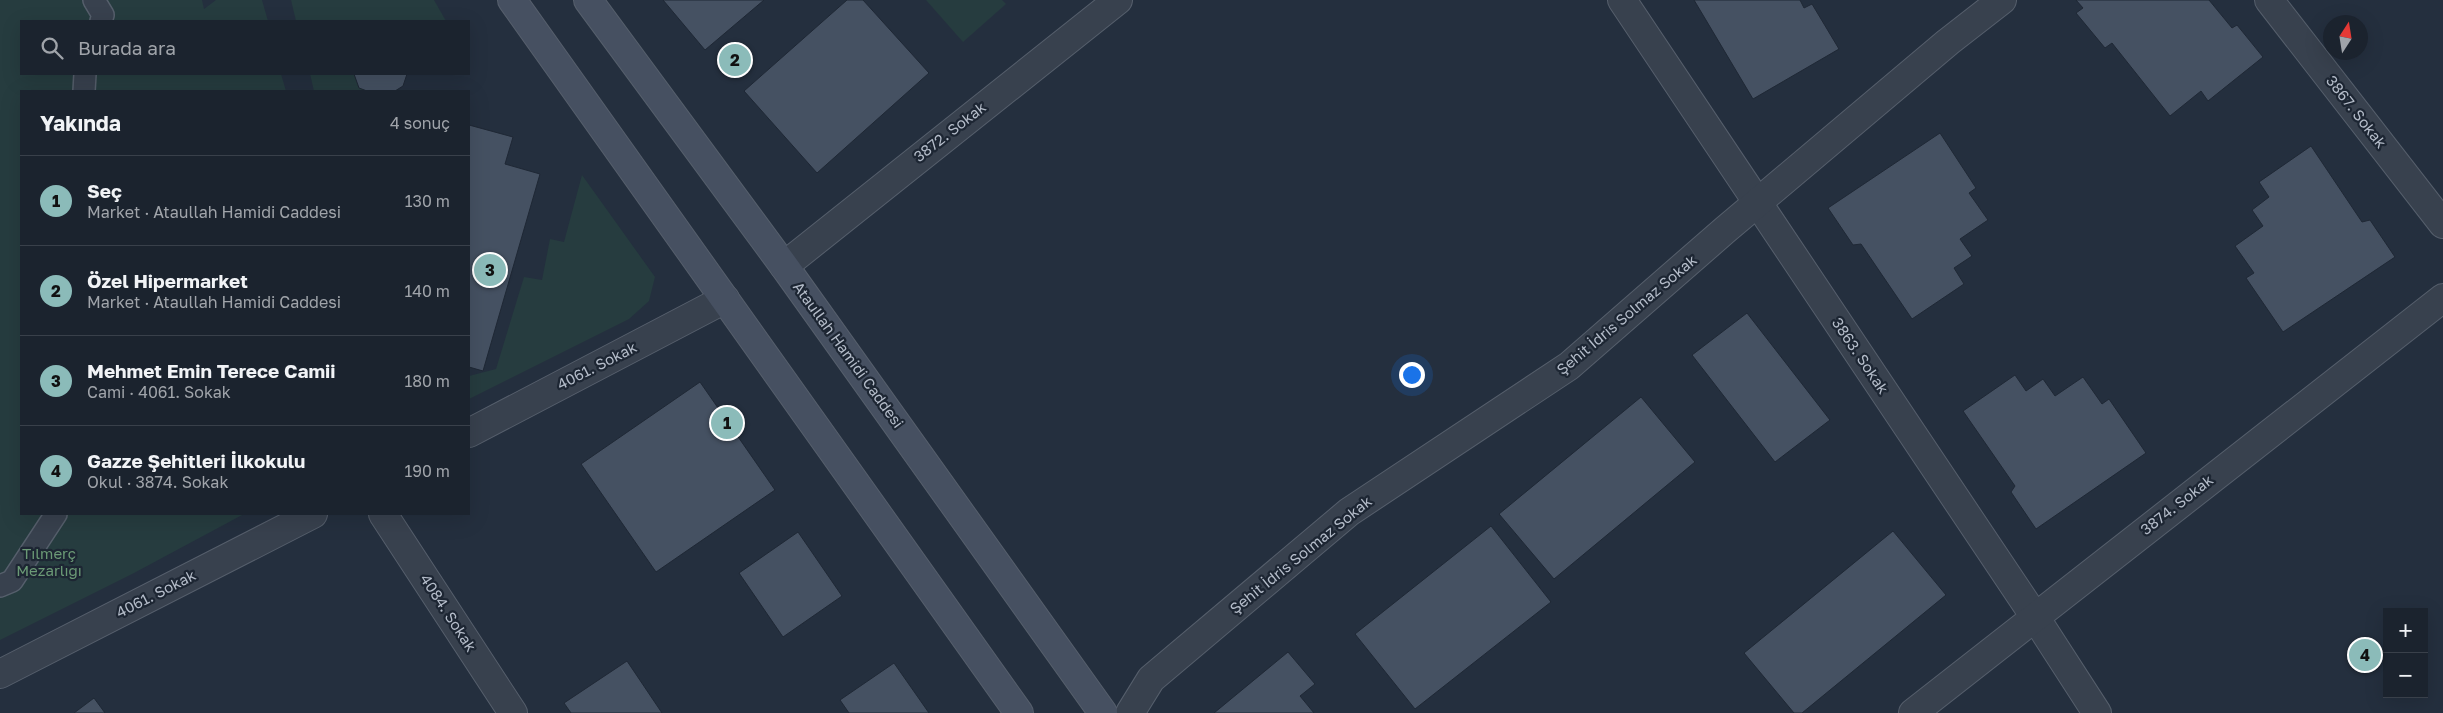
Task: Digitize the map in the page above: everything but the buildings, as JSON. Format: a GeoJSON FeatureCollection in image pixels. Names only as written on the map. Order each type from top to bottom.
{"type":"FeatureCollection","features":[{"type":"Feature","properties":{"kind":"street"},"geometry":{"type":"LineString","coordinates":[[512,0],[1019,713]]}},
{"type":"Feature","properties":{"kind":"street","name":"Ataullah Hamidi Caddesi"},"geometry":{"type":"LineString","coordinates":[[588,0],[784,266],[1103,713]]}},
{"type":"Feature","properties":{"kind":"street","name":"3872. Sokak"},"geometry":{"type":"LineString","coordinates":[[784,266],[1118,0]]}},
{"type":"Feature","properties":{"kind":"street","name":"3863. Sokak"},"geometry":{"type":"LineString","coordinates":[[1622,0],[2035,617],[2097,713]]}},
{"type":"Feature","properties":{"kind":"street","name":"Şehit İdris Solmaz Sokak"},"geometry":{"type":"LineString","coordinates":[[1130,713],[1151,679],[1349,512],[1569,366],[1948,42],[2002,0]]}},
{"type":"Feature","properties":{"kind":"street","name":"3867. Sokak"},"geometry":{"type":"LineString","coordinates":[[2270,0],[2443,224]]}},
{"type":"Feature","properties":{"kind":"street","name":"3874. Sokak"},"geometry":{"type":"LineString","coordinates":[[1913,713],[2443,298]]}},
{"type":"Feature","properties":{"kind":"street","name":"4061. Sokak"},"geometry":{"type":"LineString","coordinates":[[470,432],[725,299]]}},
{"type":"Feature","properties":{"kind":"street","name":"4061. Sokak"},"geometry":{"type":"LineString","coordinates":[[0,674],[310,515]]}},
{"type":"Feature","properties":{"kind":"street","name":"4084. Sokak"},"geometry":{"type":"LineString","coordinates":[[384,515],[513,713]]}},
{"type":"Feature","properties":{"kind":"lane"},"geometry":{"type":"LineString","coordinates":[[94,0],[103,15],[102,20]]}},
{"type":"Feature","properties":{"kind":"lane"},"geometry":{"type":"LineString","coordinates":[[84,90],[85,75]]}},
{"type":"Feature","properties":{"kind":"lane"},"geometry":{"type":"LineString","coordinates":[[0,586],[12,581],[55,515]]}},
{"type":"Feature","properties":{"kind":"green space","name":"Tılmerç Mezarlığı"},"geometry":{"type":"Polygon","coordinates":[[[0,0],[202,0],[204,9],[216,0],[262,0],[268,20],[20,20],[20,75],[281,75],[286,90],[20,90],[20,515],[242,515],[134,573],[0,640],[0,0]]]}},
{"type":"Feature","properties":{"kind":"green space"},"geometry":{"type":"Polygon","coordinates":[[[291,0],[434,0],[445,20],[296,20],[291,0]]]}},
{"type":"Feature","properties":{"kind":"green space"},"geometry":{"type":"Polygon","coordinates":[[[926,0],[1002,0],[1006,4],[963,42],[926,0]]]}},
{"type":"Feature","properties":{"kind":"green space"},"geometry":{"type":"Polygon","coordinates":[[[310,75],[354,75],[359,88],[364,90],[314,90],[310,75]]]}},
{"type":"Feature","properties":{"kind":"green space"},"geometry":{"type":"Polygon","coordinates":[[[582,175],[655,277],[649,301],[629,319],[470,398],[470,376],[496,369],[524,277],[542,280],[550,239],[564,242],[582,175]]]}},
{"type":"Feature","properties":{"kind":"place","name":"Özel Hipermarket"},"geometry":{"type":"Point","coordinates":[735,60]}},
{"type":"Feature","properties":{"kind":"place","name":"Mehmet Emin Terece Camii"},"geometry":{"type":"Point","coordinates":[490,270]}},
{"type":"Feature","properties":{"kind":"place","name":"Seç"},"geometry":{"type":"Point","coordinates":[727,423]}},
{"type":"Feature","properties":{"kind":"place","name":"Gazze Şehitleri İlkokulu"},"geometry":{"type":"Point","coordinates":[2365,655]}}]}
